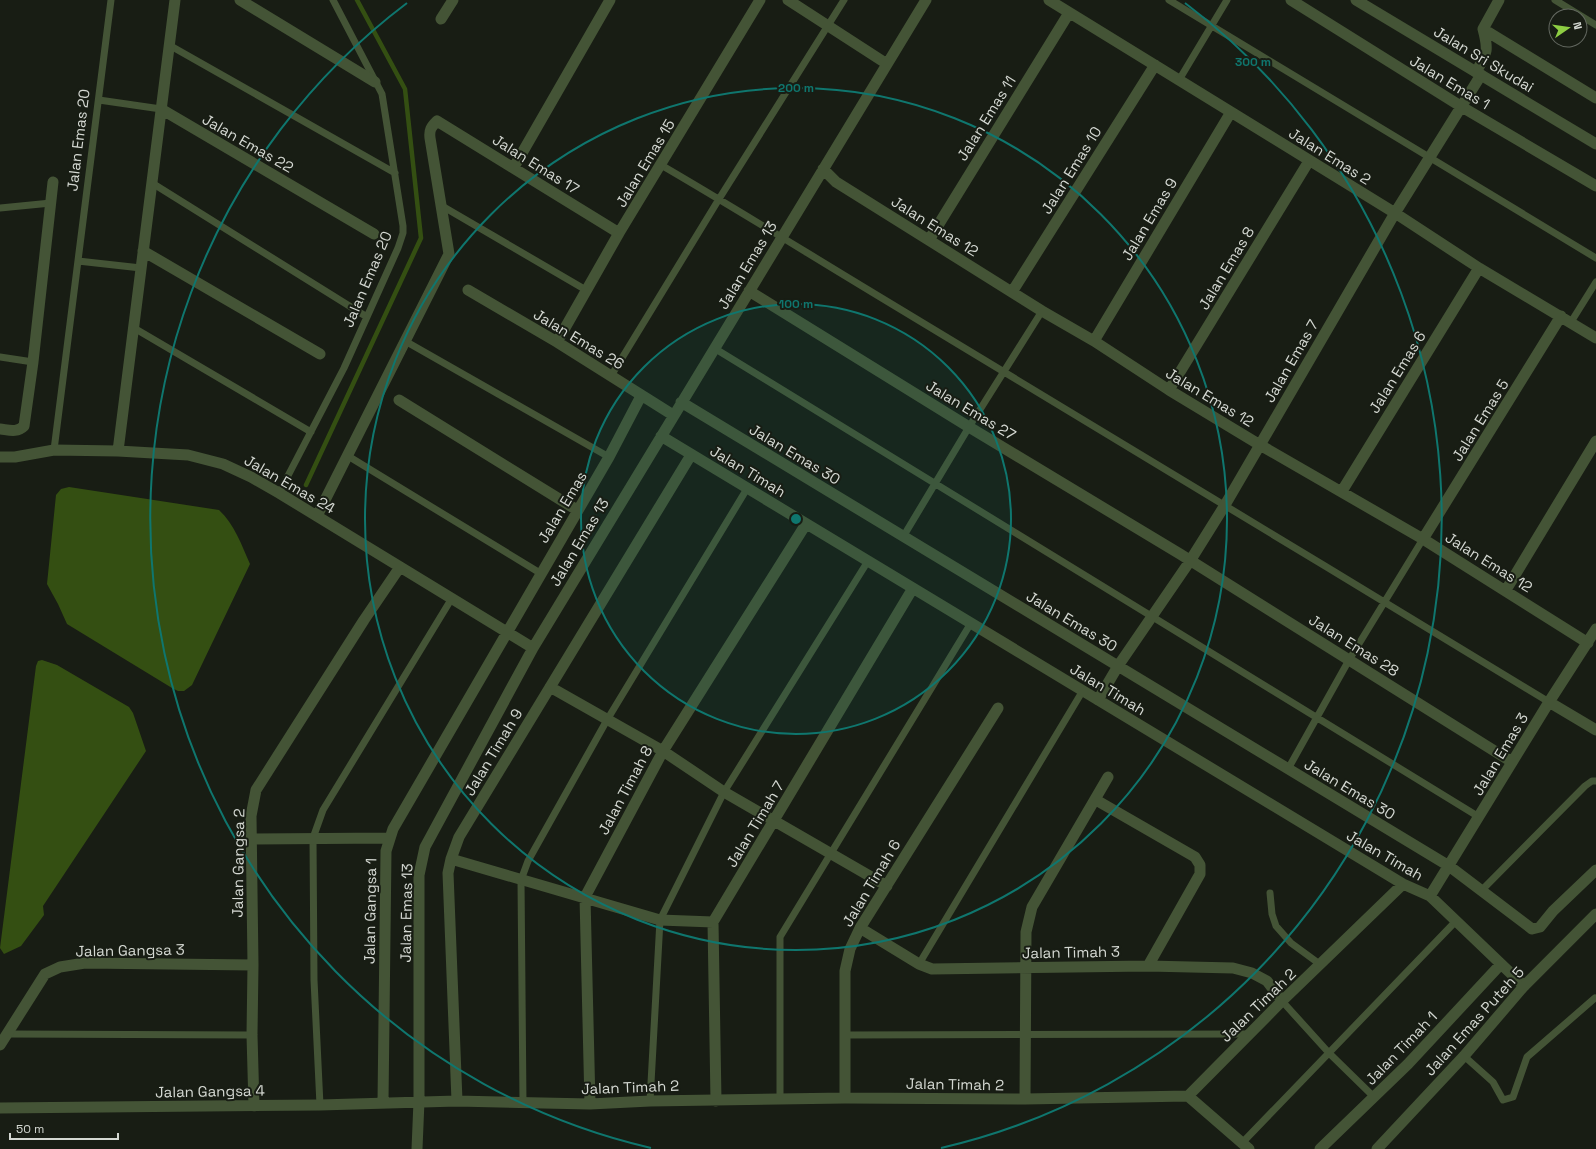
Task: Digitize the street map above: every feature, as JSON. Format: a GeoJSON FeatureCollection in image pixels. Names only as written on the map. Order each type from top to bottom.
{"type":"FeatureCollection","features":[{"type":"Feature","properties":{"kind":"street"},"geometry":{"type":"LineString","coordinates":[[118,451],[175,0]]}},
{"type":"Feature","properties":{"kind":"street"},"geometry":{"type":"LineString","coordinates":[[240,0],[375,82]]}},
{"type":"Feature","properties":{"kind":"street"},"geometry":{"type":"LineString","coordinates":[[441,19],[453,0]]}},
{"type":"Feature","properties":{"kind":"street"},"geometry":{"type":"LineString","coordinates":[[514,168],[610,0]]}},
{"type":"Feature","properties":{"kind":"street","name":"Jalan Emas 15"},"geometry":{"type":"LineString","coordinates":[[556,342],[619,233],[760,0]]}},
{"type":"Feature","properties":{"kind":"street"},"geometry":{"type":"LineString","coordinates":[[788,0],[886,64]]}},
{"type":"Feature","properties":{"kind":"street","name":"Jalan Emas 13"},"geometry":{"type":"LineString","coordinates":[[417,1149],[419,1101],[419,875],[425,847],[533,648],[660,436],[926,0]]}},
{"type":"Feature","properties":{"kind":"street","name":"Jalan Emas 2"},"geometry":{"type":"LineString","coordinates":[[1049,0],[1395,213],[1479,268],[1596,338]]}},
{"type":"Feature","properties":{"kind":"street","name":"Jalan Emas 1"},"geometry":{"type":"LineString","coordinates":[[1291,0],[1462,107],[1596,186]]}},
{"type":"Feature","properties":{"kind":"street","name":"Jalan Sri Skudai"},"geometry":{"type":"LineString","coordinates":[[1356,0],[1596,144]]}},
{"type":"Feature","properties":{"kind":"street"},"geometry":{"type":"LineString","coordinates":[[1499,0],[1484,29],[1596,98]]}},
{"type":"Feature","properties":{"kind":"street","name":"Jalan Emas 11"},"geometry":{"type":"LineString","coordinates":[[928,240],[1069,12]]}},
{"type":"Feature","properties":{"kind":"street","name":"Jalan Emas 7"},"geometry":{"type":"LineString","coordinates":[[1098,700],[1118,666],[1190,561],[1225,505],[1395,213],[1462,107],[1479,74],[1487,54],[1487,43],[1484,29]]}},
{"type":"Feature","properties":{"kind":"street","name":"Jalan Emas 10"},"geometry":{"type":"LineString","coordinates":[[1012,292],[1155,65]]}},
{"type":"Feature","properties":{"kind":"street","name":"Jalan Emas 22"},"geometry":{"type":"LineString","coordinates":[[161,109],[374,234]]}},
{"type":"Feature","properties":{"kind":"street","name":"Jalan Emas 9"},"geometry":{"type":"LineString","coordinates":[[1094,341],[1231,112]]}},
{"type":"Feature","properties":{"kind":"street","name":"Jalan Emas 17"},"geometry":{"type":"LineString","coordinates":[[442,206],[429,131],[437,121],[619,233]]}},
{"type":"Feature","properties":{"kind":"street","name":"Jalan Emas 8"},"geometry":{"type":"LineString","coordinates":[[1169,390],[1309,161]]}},
{"type":"Feature","properties":{"kind":"street","name":"Jalan Emas 12"},"geometry":{"type":"LineString","coordinates":[[822,169],[836,182],[1042,311],[1094,341],[1169,390],[1260,445],[1424,539],[1588,643]]}},
{"type":"Feature","properties":{"kind":"street"},"geometry":{"type":"LineString","coordinates":[[0,429],[16,431],[24,426],[33,362],[53,182]]}},
{"type":"Feature","properties":{"kind":"street"},"geometry":{"type":"LineString","coordinates":[[317,516],[449,254],[442,206]]}},
{"type":"Feature","properties":{"kind":"street"},"geometry":{"type":"LineString","coordinates":[[143,251],[320,354]]}},
{"type":"Feature","properties":{"kind":"street","name":"Jalan Emas 6"},"geometry":{"type":"LineString","coordinates":[[1342,491],[1479,268]]}},
{"type":"Feature","properties":{"kind":"street","name":"Jalan Emas 26"},"geometry":{"type":"LineString","coordinates":[[468,290],[556,342],[673,415]]}},
{"type":"Feature","properties":{"kind":"street","name":"Jalan Emas 27"},"geometry":{"type":"LineString","coordinates":[[749,291],[969,427],[1180,554]]}},
{"type":"Feature","properties":{"kind":"street","name":"Jalan Emas 5"},"geometry":{"type":"LineString","coordinates":[[1424,539],[1566,319]]}},
{"type":"Feature","properties":{"kind":"street","name":"Jalan Emas"},"geometry":{"type":"LineString","coordinates":[[507,632],[609,457],[641,396]]}},
{"type":"Feature","properties":{"kind":"street"},"geometry":{"type":"LineString","coordinates":[[398,400],[577,510]]}},
{"type":"Feature","properties":{"kind":"street","name":"Jalan Emas 30"},"geometry":{"type":"LineString","coordinates":[[681,402],[1449,866],[1532,929],[1540,927],[1553,911],[1596,870]]}},
{"type":"Feature","properties":{"kind":"street","name":"Jalan Timah"},"geometry":{"type":"LineString","coordinates":[[660,436],[748,487],[1082,692],[1098,700],[1403,884],[1430,896],[1524,986]]}},
{"type":"Feature","properties":{"kind":"street"},"geometry":{"type":"LineString","coordinates":[[1506,590],[1596,441]]}},
{"type":"Feature","properties":{"kind":"street","name":"Jalan Emas 24"},"geometry":{"type":"LineString","coordinates":[[0,460],[54,450],[118,451],[188,455],[223,464],[251,477],[279,493],[533,648]]}},
{"type":"Feature","properties":{"kind":"street","name":"Jalan Timah 9"},"geometry":{"type":"LineString","coordinates":[[457,1101],[448,873],[451,859],[459,837],[691,455]]}},
{"type":"Feature","properties":{"kind":"street","name":"Jalan Timah 8"},"geometry":{"type":"LineString","coordinates":[[590,1104],[585,898],[663,751],[806,524]]}},
{"type":"Feature","properties":{"kind":"street","name":"Jalan Emas 28"},"geometry":{"type":"LineString","coordinates":[[1180,554],[1512,762]]}},
{"type":"Feature","properties":{"kind":"street","name":"Jalan Gangsa 2"},"geometry":{"type":"LineString","coordinates":[[254,1106],[252,1035],[253,965],[251,816],[256,790],[364,620],[400,567]]}},
{"type":"Feature","properties":{"kind":"street","name":"Jalan Timah 7"},"geometry":{"type":"LineString","coordinates":[[713,922],[914,588]]}},
{"type":"Feature","properties":{"kind":"street","name":"Jalan Emas 3"},"geometry":{"type":"LineString","coordinates":[[1430,896],[1549,702],[1596,629]]}},
{"type":"Feature","properties":{"kind":"street","name":"Jalan Gangsa 1"},"geometry":{"type":"LineString","coordinates":[[383,1102],[386,851],[392,829],[507,632]]}},
{"type":"Feature","properties":{"kind":"street"},"geometry":{"type":"LineString","coordinates":[[550,687],[663,751],[724,792],[829,854],[887,886]]}},
{"type":"Feature","properties":{"kind":"street"},"geometry":{"type":"LineString","coordinates":[[1549,702],[1596,730]]}},
{"type":"Feature","properties":{"kind":"street","name":"Jalan Timah 6"},"geometry":{"type":"LineString","coordinates":[[845,1098],[845,971],[850,949],[860,928],[935,806],[998,708]]}},
{"type":"Feature","properties":{"kind":"street"},"geometry":{"type":"LineString","coordinates":[[1025,1099],[1026,932],[1032,908],[1108,777]]}},
{"type":"Feature","properties":{"kind":"street"},"geometry":{"type":"LineString","coordinates":[[1096,800],[1195,857],[1200,865],[1200,874],[1148,966]]}},
{"type":"Feature","properties":{"kind":"street"},"geometry":{"type":"LineString","coordinates":[[251,839],[390,838]]}},
{"type":"Feature","properties":{"kind":"street"},"geometry":{"type":"LineString","coordinates":[[451,859],[660,920],[713,922],[716,1100]]}},
{"type":"Feature","properties":{"kind":"street","name":"Jalan Timah 2"},"geometry":{"type":"LineString","coordinates":[[419,1101],[590,1104],[650,1101],[845,1098],[1025,1099],[1188,1096],[1282,1001],[1321,965],[1403,884]]}},
{"type":"Feature","properties":{"kind":"street","name":"Jalan Emas Puteh 5"},"geometry":{"type":"LineString","coordinates":[[1377,1149],[1464,1056],[1524,986],[1596,914]]}},
{"type":"Feature","properties":{"kind":"street","name":"Jalan Timah 3"},"geometry":{"type":"LineString","coordinates":[[860,928],[919,964],[932,969],[1148,966],[1233,968],[1252,972],[1266,981],[1282,1001]]}},
{"type":"Feature","properties":{"kind":"street","name":"Jalan Gangsa 3"},"geometry":{"type":"LineString","coordinates":[[0,1044],[45,974],[60,967],[85,963],[253,965]]}},
{"type":"Feature","properties":{"kind":"street","name":"Jalan Timah 1"},"geometry":{"type":"LineString","coordinates":[[1320,1149],[1408,1064],[1501,964]]}},
{"type":"Feature","properties":{"kind":"street"},"geometry":{"type":"LineString","coordinates":[[1188,1096],[1246,1146]]}},
{"type":"Feature","properties":{"kind":"street","name":"Jalan Gangsa 4"},"geometry":{"type":"LineString","coordinates":[[1,1109],[320,1105],[419,1101]]}},
{"type":"Feature","properties":{"kind":"lane","name":"Jalan Emas 20"},"geometry":{"type":"LineString","coordinates":[[54,450],[111,0]]}},
{"type":"Feature","properties":{"kind":"lane","name":"Jalan Emas 20"},"geometry":{"type":"LineString","coordinates":[[279,493],[344,368],[404,233],[382,94],[333,0]]}},
{"type":"Feature","properties":{"kind":"lane"},"geometry":{"type":"LineString","coordinates":[[611,376],[719,199],[844,0]]}},
{"type":"Feature","properties":{"kind":"lane"},"geometry":{"type":"LineString","coordinates":[[1169,0],[1596,258]]}},
{"type":"Feature","properties":{"kind":"lane"},"geometry":{"type":"LineString","coordinates":[[1179,80],[1210,26],[1227,0]]}},
{"type":"Feature","properties":{"kind":"lane"},"geometry":{"type":"LineString","coordinates":[[1555,0],[1596,25]]}},
{"type":"Feature","properties":{"kind":"lane"},"geometry":{"type":"LineString","coordinates":[[169,45],[395,173]]}},
{"type":"Feature","properties":{"kind":"lane","name":"Jalan Emas 22"},"geometry":{"type":"LineString","coordinates":[[98,100],[161,109]]}},
{"type":"Feature","properties":{"kind":"lane"},"geometry":{"type":"LineString","coordinates":[[661,165],[1004,371],[1549,702]]}},
{"type":"Feature","properties":{"kind":"lane"},"geometry":{"type":"LineString","coordinates":[[152,182],[367,317]]}},
{"type":"Feature","properties":{"kind":"lane"},"geometry":{"type":"LineString","coordinates":[[0,208],[51,203]]}},
{"type":"Feature","properties":{"kind":"lane"},"geometry":{"type":"LineString","coordinates":[[442,206],[586,290]]}},
{"type":"Feature","properties":{"kind":"lane"},"geometry":{"type":"LineString","coordinates":[[78,261],[141,268]]}},
{"type":"Feature","properties":{"kind":"lane"},"geometry":{"type":"LineString","coordinates":[[1566,319],[1596,282]]}},
{"type":"Feature","properties":{"kind":"lane"},"geometry":{"type":"LineString","coordinates":[[903,537],[969,427],[1042,311]]}},
{"type":"Feature","properties":{"kind":"lane"},"geometry":{"type":"LineString","coordinates":[[134,328],[311,432]]}},
{"type":"Feature","properties":{"kind":"lane"},"geometry":{"type":"LineString","coordinates":[[405,341],[609,457]]}},
{"type":"Feature","properties":{"kind":"lane"},"geometry":{"type":"LineString","coordinates":[[714,348],[1479,817]]}},
{"type":"Feature","properties":{"kind":"lane"},"geometry":{"type":"LineString","coordinates":[[0,357],[33,362]]}},
{"type":"Feature","properties":{"kind":"lane"},"geometry":{"type":"LineString","coordinates":[[348,456],[540,573]]}},
{"type":"Feature","properties":{"kind":"lane"},"geometry":{"type":"LineString","coordinates":[[523,1103],[520,880],[528,861],[607,720],[748,487]]}},
{"type":"Feature","properties":{"kind":"lane"},"geometry":{"type":"LineString","coordinates":[[1288,769],[1349,660],[1424,539]]}},
{"type":"Feature","properties":{"kind":"lane"},"geometry":{"type":"LineString","coordinates":[[650,1101],[660,920],[724,792],[868,561]]}},
{"type":"Feature","properties":{"kind":"lane"},"geometry":{"type":"LineString","coordinates":[[320,1105],[314,980],[313,838],[323,810],[452,598]]}},
{"type":"Feature","properties":{"kind":"lane"},"geometry":{"type":"LineString","coordinates":[[780,1099],[780,937],[829,854],[971,623]]}},
{"type":"Feature","properties":{"kind":"lane"},"geometry":{"type":"LineString","coordinates":[[919,964],[1082,692]]}},
{"type":"Feature","properties":{"kind":"lane"},"geometry":{"type":"LineString","coordinates":[[1481,891],[1585,786],[1592,781],[1596,781]]}},
{"type":"Feature","properties":{"kind":"lane"},"geometry":{"type":"LineString","coordinates":[[1270,894],[1272,914],[1276,926],[1291,943],[1321,965]]}},
{"type":"Feature","properties":{"kind":"lane"},"geometry":{"type":"LineString","coordinates":[[1246,1146],[1329,1053],[1456,921]]}},
{"type":"Feature","properties":{"kind":"lane"},"geometry":{"type":"LineString","coordinates":[[1464,1056],[1493,1082],[1503,1100],[1513,1096],[1527,1057],[1595,998]]}},
{"type":"Feature","properties":{"kind":"lane"},"geometry":{"type":"LineString","coordinates":[[1282,1001],[1329,1053],[1374,1097]]}},
{"type":"Feature","properties":{"kind":"lane"},"geometry":{"type":"LineString","coordinates":[[7,1034],[252,1035]]}},
{"type":"Feature","properties":{"kind":"lane"},"geometry":{"type":"LineString","coordinates":[[845,1035],[1249,1034]]}},
{"type":"Feature","properties":{"kind":"shaded area"},"geometry":{"type":"Polygon","coordinates":[[[69,487],[219,510],[233,528],[250,564],[192,685],[184,691],[178,691],[172,688],[67,624],[47,584],[56,495],[61,489],[69,487]]]}},
{"type":"Feature","properties":{"kind":"shaded area"},"geometry":{"type":"Polygon","coordinates":[[[42,660],[57,665],[129,707],[133,713],[146,751],[43,906],[44,915],[21,946],[4,954],[0,948],[36,666],[38,661],[42,660]]]}},
{"type":"Feature","properties":{"kind":"waterway"},"geometry":{"type":"LineString","coordinates":[[306,485],[421,238],[405,89],[357,0]]}}]}
